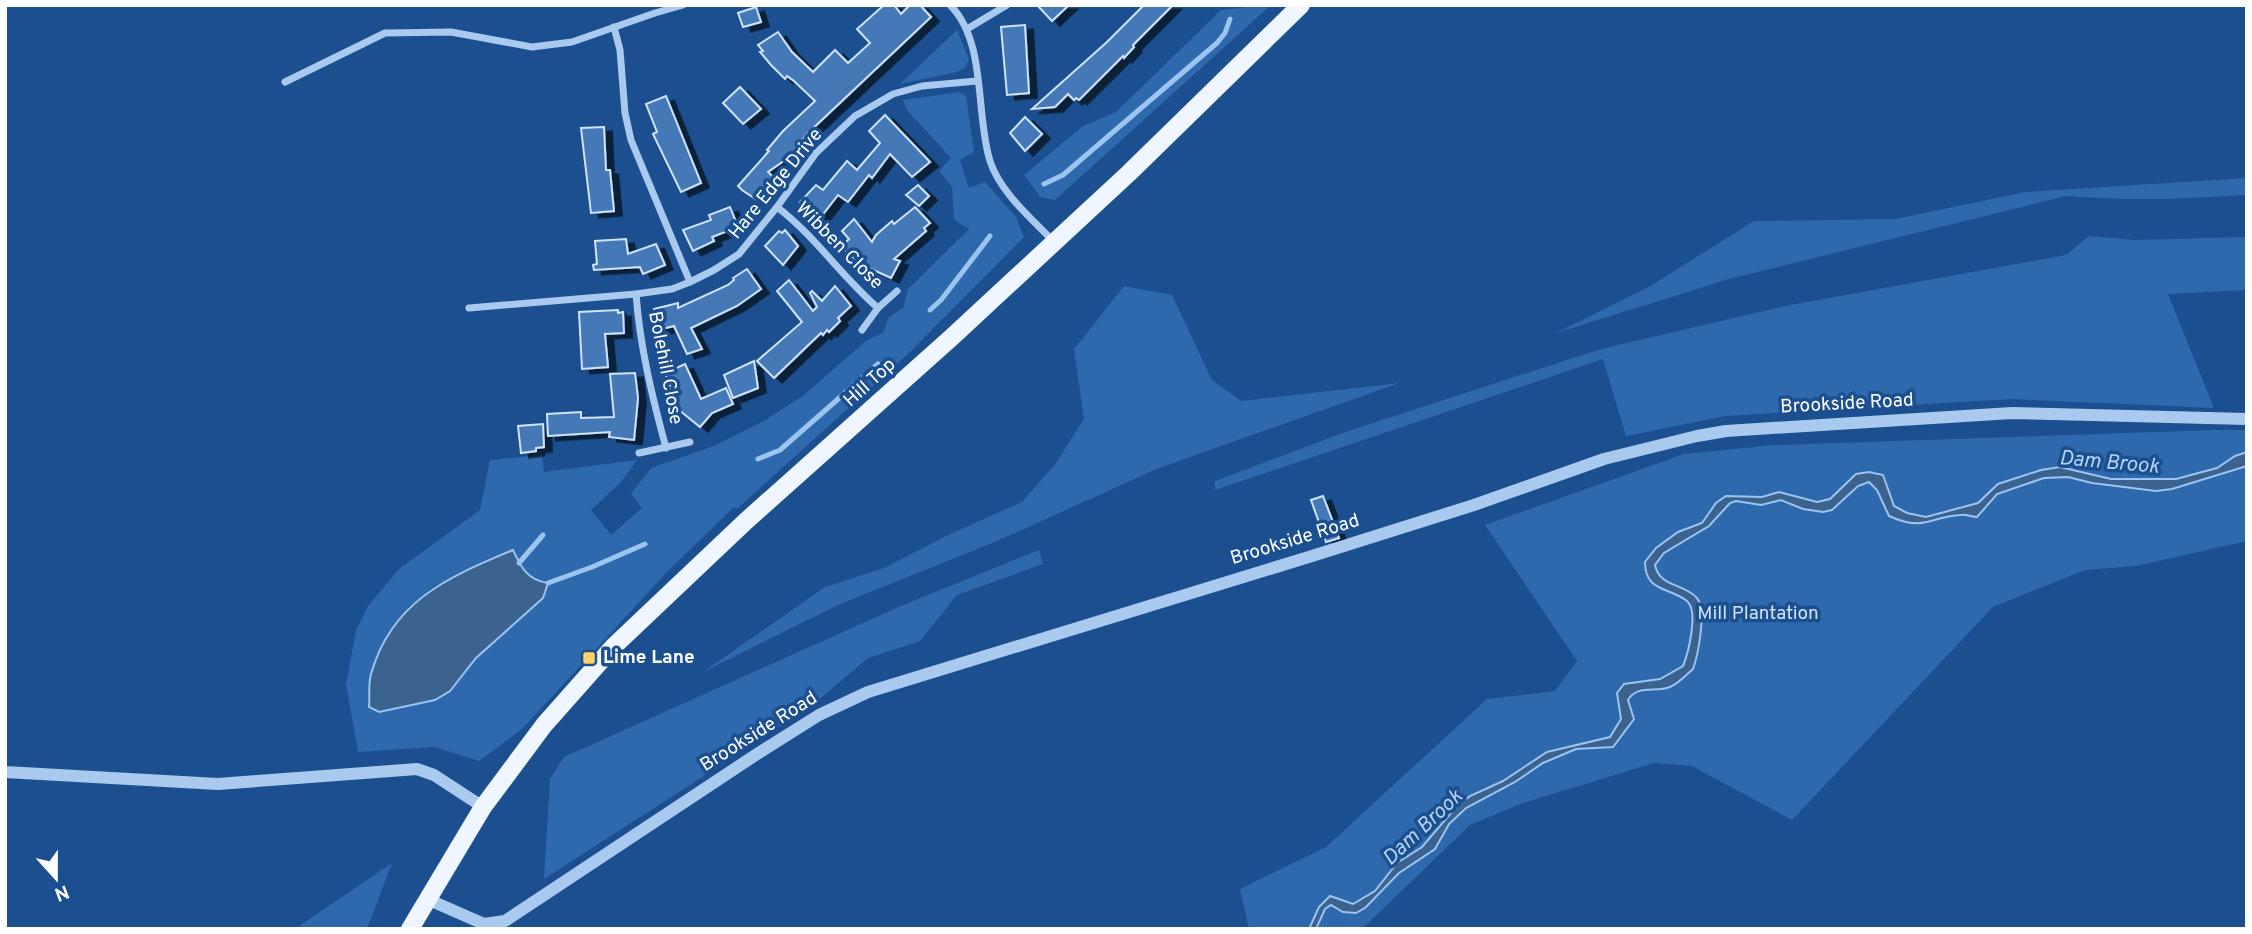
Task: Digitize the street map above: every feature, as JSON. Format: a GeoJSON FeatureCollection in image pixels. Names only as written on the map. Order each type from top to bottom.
{"type":"FeatureCollection","features":[{"type":"Feature","properties":{"kind":"main road","name":"Hill Top"},"geometry":{"type":"LineString","coordinates":[[410,929],[483,807],[544,724],[614,646],[746,521],[931,356],[1129,173],[1301,5]]}},
{"type":"Feature","properties":{"kind":"street"},"geometry":{"type":"LineString","coordinates":[[285,82],[385,33],[451,32],[532,47],[572,42],[654,9],[683,5]]}},
{"type":"Feature","properties":{"kind":"street"},"geometry":{"type":"LineString","coordinates":[[950,5],[967,29],[972,46],[990,160],[1001,184],[1054,242]]}},
{"type":"Feature","properties":{"kind":"street"},"geometry":{"type":"LineString","coordinates":[[967,29],[1007,5]]}},
{"type":"Feature","properties":{"kind":"street"},"geometry":{"type":"LineString","coordinates":[[614,27],[620,50],[625,113],[631,140],[690,282]]}},
{"type":"Feature","properties":{"kind":"street","name":"Hare Edge Drive"},"geometry":{"type":"LineString","coordinates":[[469,308],[636,294],[672,289],[690,282],[739,254],[817,153],[855,116],[893,94],[922,86],[977,81]]}},
{"type":"Feature","properties":{"kind":"street","name":"Wibben Close"},"geometry":{"type":"LineString","coordinates":[[777,207],[794,220],[878,308]]}},
{"type":"Feature","properties":{"kind":"street","name":"Wibben Close"},"geometry":{"type":"LineString","coordinates":[[862,330],[878,308],[897,291]]}},
{"type":"Feature","properties":{"kind":"street","name":"Bolehill Close"},"geometry":{"type":"LineString","coordinates":[[636,294],[639,331],[648,380],[666,447]]}},
{"type":"Feature","properties":{"kind":"street","name":"Brookside Road"},"geometry":{"type":"LineString","coordinates":[[427,899],[484,924],[505,921],[757,754],[819,715],[868,692],[1312,556],[1642,448],[1726,431],[2012,413],[2247,419]]}},
{"type":"Feature","properties":{"kind":"street","name":"Bolehill Close"},"geometry":{"type":"LineString","coordinates":[[639,453],[690,442]]}},
{"type":"Feature","properties":{"kind":"street"},"geometry":{"type":"LineString","coordinates":[[5,772],[218,784],[417,769],[447,783],[483,807]]}},
{"type":"Feature","properties":{"kind":"green space"},"geometry":{"type":"Polygon","coordinates":[[[1243,5],[1271,5],[1055,200],[1040,197],[1024,175],[1083,126],[1116,112],[1221,10],[1242,8],[1243,5]]]}},
{"type":"Feature","properties":{"kind":"green space"},"geometry":{"type":"Polygon","coordinates":[[[957,30],[969,59],[965,68],[900,84],[957,30]]]}},
{"type":"Feature","properties":{"kind":"green space"},"geometry":{"type":"Polygon","coordinates":[[[959,92],[966,96],[974,152],[960,160],[969,188],[985,182],[1016,217],[1024,237],[906,356],[737,509],[734,507],[669,570],[522,729],[479,761],[434,747],[358,752],[346,684],[356,631],[368,606],[399,569],[480,510],[490,460],[542,455],[544,472],[637,460],[621,482],[591,510],[611,535],[642,508],[631,494],[651,468],[714,446],[764,421],[804,395],[867,340],[883,333],[889,317],[903,308],[908,289],[969,229],[954,220],[952,187],[939,171],[951,158],[907,110],[903,100],[959,92]],[[513,550],[433,587],[407,608],[476,658],[543,598],[547,583],[530,576],[513,550]]]}},
{"type":"Feature","properties":{"kind":"green space"},"geometry":{"type":"Polygon","coordinates":[[[2247,178],[2247,195],[2157,199],[2066,196],[1729,279],[1556,333],[1647,288],[1754,221],[1895,219],[2026,192],[2247,178]]]}},
{"type":"Feature","properties":{"kind":"green space"},"geometry":{"type":"Polygon","coordinates":[[[2089,236],[2134,240],[2247,237],[2247,290],[2168,294],[2214,408],[2012,399],[1725,416],[1626,436],[1603,359],[1215,490],[1215,481],[1348,431],[1601,349],[1785,306],[2066,255],[2089,236]]]}},
{"type":"Feature","properties":{"kind":"green space"},"geometry":{"type":"Polygon","coordinates":[[[1124,286],[1172,295],[1212,380],[1241,401],[1399,383],[1159,468],[997,541],[838,605],[703,672],[825,587],[884,568],[948,535],[1022,502],[1056,463],[1084,419],[1074,349],[1124,286]]]}},
{"type":"Feature","properties":{"kind":"green space","name":"Mill Plantation"},"geometry":{"type":"Polygon","coordinates":[[[2247,430],[2247,541],[2136,566],[2085,570],[1993,607],[1792,820],[1692,766],[1654,763],[1523,803],[1470,825],[1362,929],[1249,929],[1240,889],[1326,847],[1487,699],[1555,691],[1577,661],[1485,525],[1684,454],[1775,445],[2247,430]]]}},
{"type":"Feature","properties":{"kind":"green space"},"geometry":{"type":"Polygon","coordinates":[[[1039,550],[1043,564],[957,595],[920,641],[868,658],[808,709],[544,879],[550,779],[564,757],[903,605],[1039,550]]]}},
{"type":"Feature","properties":{"kind":"green space"},"geometry":{"type":"Polygon","coordinates":[[[392,863],[367,929],[295,929],[305,922],[392,863]]]}},
{"type":"Feature","properties":{"kind":"shaded area"},"geometry":{"type":"Polygon","coordinates":[[[2247,452],[2247,466],[2172,489],[2156,491],[2092,483],[2068,477],[2044,478],[1997,494],[1977,517],[1950,516],[1918,523],[1889,516],[1877,490],[1869,482],[1858,486],[1832,510],[1823,512],[1803,509],[1781,500],[1761,505],[1736,501],[1730,503],[1709,526],[1664,553],[1655,565],[1662,578],[1692,593],[1700,604],[1701,633],[1693,669],[1670,687],[1642,690],[1632,695],[1628,700],[1634,719],[1613,747],[1576,749],[1543,763],[1515,782],[1466,808],[1449,824],[1435,849],[1399,873],[1365,908],[1356,913],[1343,912],[1331,905],[1325,909],[1316,929],[1309,929],[1319,907],[1330,896],[1353,904],[1375,891],[1397,863],[1422,847],[1457,806],[1470,796],[1503,781],[1547,752],[1610,737],[1621,719],[1617,693],[1624,684],[1660,679],[1683,666],[1691,633],[1690,606],[1687,601],[1654,584],[1646,572],[1645,562],[1656,548],[1678,532],[1702,523],[1716,503],[1726,496],[1762,497],[1779,492],[1817,502],[1830,499],[1856,474],[1869,472],[1883,475],[1894,506],[1907,513],[1926,517],[1978,503],[1998,484],[2041,470],[2060,467],[2111,479],[2176,479],[2217,468],[2235,456],[2247,452]]]}},
{"type":"Feature","properties":{"kind":"shaded area"},"geometry":{"type":"Polygon","coordinates":[[[513,550],[530,576],[548,583],[543,598],[476,658],[450,691],[435,700],[379,712],[369,707],[370,678],[381,649],[393,627],[408,609],[445,582],[513,550]]]}},
{"type":"Feature","properties":{"kind":"building"},"geometry":{"type":"Polygon","coordinates":[[[884,5],[894,5],[901,14],[910,5],[920,5],[931,17],[807,134],[788,158],[768,172],[774,178],[757,200],[742,190],[738,186],[769,151],[767,150],[815,101],[794,81],[787,76],[785,79],[760,52],[763,51],[758,45],[778,32],[792,52],[813,72],[835,50],[848,63],[870,43],[857,29],[884,5]]]}},
{"type":"Feature","properties":{"kind":"building"},"geometry":{"type":"Polygon","coordinates":[[[1037,5],[1069,5],[1052,21],[1037,5]]]}},
{"type":"Feature","properties":{"kind":"building"},"geometry":{"type":"Polygon","coordinates":[[[1144,5],[1173,5],[1133,45],[1124,58],[1123,56],[1079,100],[1074,100],[1068,94],[1055,107],[1032,109],[1107,42],[1144,5]]]}},
{"type":"Feature","properties":{"kind":"building"},"geometry":{"type":"Polygon","coordinates":[[[756,7],[761,22],[743,27],[738,13],[756,7]]]}},
{"type":"Feature","properties":{"kind":"building"},"geometry":{"type":"Polygon","coordinates":[[[1025,25],[1029,93],[1007,95],[1001,27],[1025,25]]]}},
{"type":"Feature","properties":{"kind":"building"},"geometry":{"type":"Polygon","coordinates":[[[740,87],[761,109],[743,124],[723,103],[740,87]]]}},
{"type":"Feature","properties":{"kind":"building"},"geometry":{"type":"Polygon","coordinates":[[[666,96],[701,183],[681,192],[653,134],[657,132],[646,104],[666,96]]]}},
{"type":"Feature","properties":{"kind":"building"},"geometry":{"type":"Polygon","coordinates":[[[885,115],[930,162],[912,177],[890,154],[872,178],[869,175],[848,202],[838,195],[821,217],[800,202],[816,185],[823,190],[847,161],[857,170],[880,143],[869,131],[885,115]]]}},
{"type":"Feature","properties":{"kind":"building"},"geometry":{"type":"Polygon","coordinates":[[[1025,117],[1042,134],[1025,151],[1010,133],[1025,117]]]}},
{"type":"Feature","properties":{"kind":"building"},"geometry":{"type":"Polygon","coordinates":[[[604,127],[606,170],[610,170],[614,211],[591,213],[581,128],[604,127]]]}},
{"type":"Feature","properties":{"kind":"building"},"geometry":{"type":"Polygon","coordinates":[[[918,185],[929,196],[919,206],[906,195],[918,185]]]}},
{"type":"Feature","properties":{"kind":"building"},"geometry":{"type":"Polygon","coordinates":[[[730,207],[738,227],[712,237],[714,241],[693,251],[683,230],[711,220],[709,215],[730,207]]]}},
{"type":"Feature","properties":{"kind":"building"},"geometry":{"type":"Polygon","coordinates":[[[915,207],[930,223],[924,228],[926,231],[894,259],[900,261],[891,278],[858,263],[843,249],[849,239],[842,231],[854,219],[872,242],[892,221],[894,224],[915,207]]]}},
{"type":"Feature","properties":{"kind":"building"},"geometry":{"type":"Polygon","coordinates":[[[785,230],[798,246],[783,265],[765,246],[779,231],[782,233],[785,230]]]}},
{"type":"Feature","properties":{"kind":"building"},"geometry":{"type":"Polygon","coordinates":[[[626,239],[628,254],[656,244],[665,265],[643,274],[640,267],[594,270],[593,265],[597,264],[595,241],[626,239]]]}},
{"type":"Feature","properties":{"kind":"building"},"geometry":{"type":"Polygon","coordinates":[[[747,269],[761,289],[737,306],[691,328],[702,349],[687,354],[674,326],[658,330],[654,309],[678,303],[678,308],[728,285],[733,278],[747,269]]]}},
{"type":"Feature","properties":{"kind":"building"},"geometry":{"type":"Polygon","coordinates":[[[789,280],[813,311],[817,307],[810,293],[812,291],[822,301],[835,286],[851,306],[838,318],[840,321],[829,332],[827,330],[823,335],[821,333],[774,378],[757,361],[802,322],[777,291],[789,280]]]}},
{"type":"Feature","properties":{"kind":"building"},"geometry":{"type":"Polygon","coordinates":[[[618,310],[618,313],[623,312],[624,333],[605,334],[608,367],[582,369],[579,312],[618,310]]]}},
{"type":"Feature","properties":{"kind":"building"},"geometry":{"type":"Polygon","coordinates":[[[754,361],[758,388],[733,398],[724,375],[754,361]]]}},
{"type":"Feature","properties":{"kind":"building"},"geometry":{"type":"Polygon","coordinates":[[[685,364],[701,399],[726,388],[733,404],[712,413],[700,427],[679,410],[665,373],[685,364]]]}},
{"type":"Feature","properties":{"kind":"building"},"geometry":{"type":"Polygon","coordinates":[[[635,373],[638,398],[634,440],[609,437],[610,432],[548,436],[547,414],[581,412],[581,418],[614,417],[610,374],[635,373]]]}},
{"type":"Feature","properties":{"kind":"building"},"geometry":{"type":"Polygon","coordinates":[[[543,424],[544,447],[521,453],[518,426],[543,424]]]}},
{"type":"Feature","properties":{"kind":"building"},"geometry":{"type":"Polygon","coordinates":[[[1323,496],[1339,538],[1326,542],[1311,500],[1323,496]]]}},
{"type":"Feature","properties":{"kind":"waterway"},"geometry":{"type":"LineString","coordinates":[[1044,184],[1063,175],[1217,43],[1225,33],[1230,19]]}},
{"type":"Feature","properties":{"kind":"waterway"},"geometry":{"type":"LineString","coordinates":[[930,310],[941,300],[990,236]]}},
{"type":"Feature","properties":{"kind":"waterway"},"geometry":{"type":"LineString","coordinates":[[758,459],[780,450],[878,364]]}},
{"type":"Feature","properties":{"kind":"waterway"},"geometry":{"type":"LineString","coordinates":[[519,563],[543,535]]}},
{"type":"Feature","properties":{"kind":"waterway"},"geometry":{"type":"LineString","coordinates":[[548,583],[645,544]]}},
{"type":"Feature","properties":{"kind":"place","name":"Lime Lane"},"geometry":{"type":"Point","coordinates":[589,658]}},
{"type":"Feature","properties":{"kind":"water label","name":"Dam Brook"},"geometry":{"type":"Point","coordinates":[2109,463]}},
{"type":"Feature","properties":{"kind":"water label","name":"Dam Brook"},"geometry":{"type":"Point","coordinates":[1423,828]}}]}
